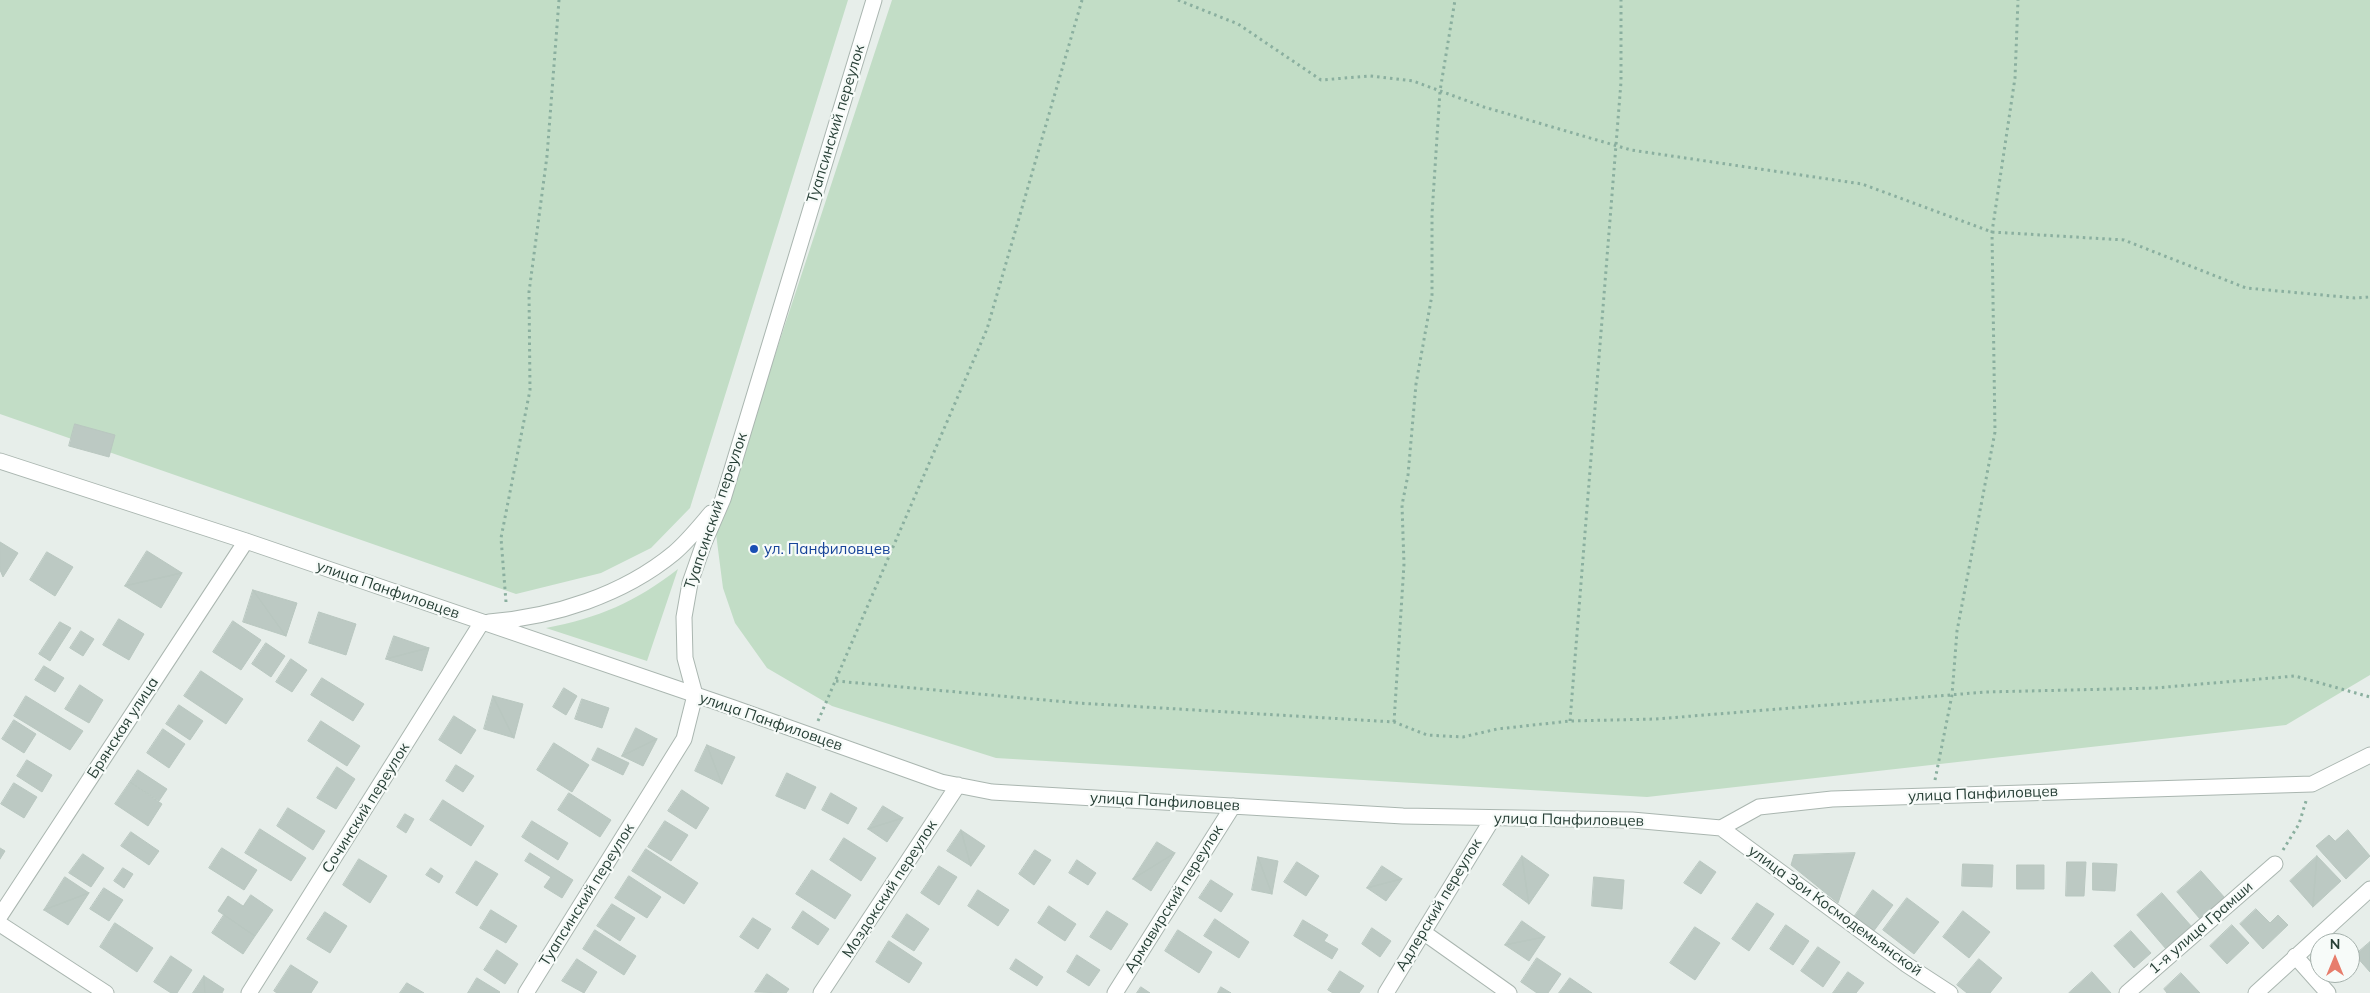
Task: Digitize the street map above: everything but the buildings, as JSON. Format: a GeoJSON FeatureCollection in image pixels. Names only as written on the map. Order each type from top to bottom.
{"type":"FeatureCollection","features":[{"type":"Feature","properties":{"kind":"street","name":"Туапсинский переулок"},"geometry":{"type":"LineString","coordinates":[[526,993],[684,739],[695,695],[685,658],[684,617],[690,583],[704,543],[723,499],[874,0]]}},
{"type":"Feature","properties":{"kind":"street","name":"улица Панфиловцев"},"geometry":{"type":"LineString","coordinates":[[0,461],[246,541],[695,695],[941,782],[992,792],[1403,816],[1632,820],[1721,828],[1759,807],[1832,799],[2312,784],[2370,755]]}},
{"type":"Feature","properties":{"kind":"street"},"geometry":{"type":"LineString","coordinates":[[482,622],[507,620],[575,606],[613,590],[648,571],[673,553],[689,539],[723,499]]}},
{"type":"Feature","properties":{"kind":"street","name":"Брянская улица"},"geometry":{"type":"LineString","coordinates":[[0,916],[246,541]]}},
{"type":"Feature","properties":{"kind":"street","name":"Сочинский переулок"},"geometry":{"type":"LineString","coordinates":[[249,993],[482,622]]}},
{"type":"Feature","properties":{"kind":"street","name":"Моздокский переулок"},"geometry":{"type":"LineString","coordinates":[[821,993],[958,785]]}},
{"type":"Feature","properties":{"kind":"street","name":"Армавирский переулок"},"geometry":{"type":"LineString","coordinates":[[1115,993],[1233,806]]}},
{"type":"Feature","properties":{"kind":"street","name":"Адлерский переулок"},"geometry":{"type":"LineString","coordinates":[[1386,993],[1493,818]]}},
{"type":"Feature","properties":{"kind":"street","name":"улица Зои Космодемьянской"},"geometry":{"type":"LineString","coordinates":[[1721,828],[1907,965],[1950,993]]}},
{"type":"Feature","properties":{"kind":"street","name":"1-я улица Грамши"},"geometry":{"type":"LineString","coordinates":[[2127,993],[2275,864]]}},
{"type":"Feature","properties":{"kind":"street"},"geometry":{"type":"LineString","coordinates":[[2256,993],[2370,889]]}},
{"type":"Feature","properties":{"kind":"street"},"geometry":{"type":"LineString","coordinates":[[0,924],[106,993]]}},
{"type":"Feature","properties":{"kind":"street"},"geometry":{"type":"LineString","coordinates":[[1423,932],[1509,993]]}},
{"type":"Feature","properties":{"kind":"street"},"geometry":{"type":"LineString","coordinates":[[2296,956],[2328,993]]}},
{"type":"Feature","properties":{"kind":"path"},"geometry":{"type":"LineString","coordinates":[[507,620],[501,538],[530,390],[529,292],[547,156],[559,0]]}},
{"type":"Feature","properties":{"kind":"path"},"geometry":{"type":"LineString","coordinates":[[812,736],[987,329],[1082,0]]}},
{"type":"Feature","properties":{"kind":"path"},"geometry":{"type":"LineString","coordinates":[[1178,0],[1238,24],[1321,80],[1370,76],[1413,80],[1484,107],[1631,150],[1862,184],[1992,232],[2124,240],[2246,288],[2355,298],[2370,297]]}},
{"type":"Feature","properties":{"kind":"path"},"geometry":{"type":"LineString","coordinates":[[1394,722],[1404,564],[1402,505],[1408,475],[1416,384],[1432,295],[1432,214],[1440,91],[1455,0]]}},
{"type":"Feature","properties":{"kind":"path"},"geometry":{"type":"LineString","coordinates":[[1570,721],[1621,82],[1621,0]]}},
{"type":"Feature","properties":{"kind":"path"},"geometry":{"type":"LineString","coordinates":[[1932,796],[1952,695],[1957,632],[1995,432],[1992,232],[2015,78],[2018,0]]}},
{"type":"Feature","properties":{"kind":"path"},"geometry":{"type":"LineString","coordinates":[[836,681],[1078,703],[1394,722],[1428,735],[1464,737],[1497,730],[1570,721],[1656,718],[1986,692],[2155,688],[2296,676],[2370,697]]}},
{"type":"Feature","properties":{"kind":"path"},"geometry":{"type":"LineString","coordinates":[[2275,864],[2299,824],[2312,784]]}},
{"type":"Feature","properties":{"kind":"green space"},"geometry":{"type":"Polygon","coordinates":[[[0,0],[848,0],[690,508],[651,548],[601,573],[516,594],[0,414],[0,0]]]}},
{"type":"Feature","properties":{"kind":"green space"},"geometry":{"type":"Polygon","coordinates":[[[892,0],[2370,0],[2370,675],[2286,725],[1647,797],[996,758],[832,706],[767,668],[735,623],[723,588],[716,534],[892,0]]]}},
{"type":"Feature","properties":{"kind":"green space"},"geometry":{"type":"Polygon","coordinates":[[[678,569],[647,661],[546,628],[600,614],[616,607],[647,591],[678,569]]]}},
{"type":"Feature","properties":{"kind":"place","name":"ул. Панфиловцев"},"geometry":{"type":"Point","coordinates":[754,549]}}]}
